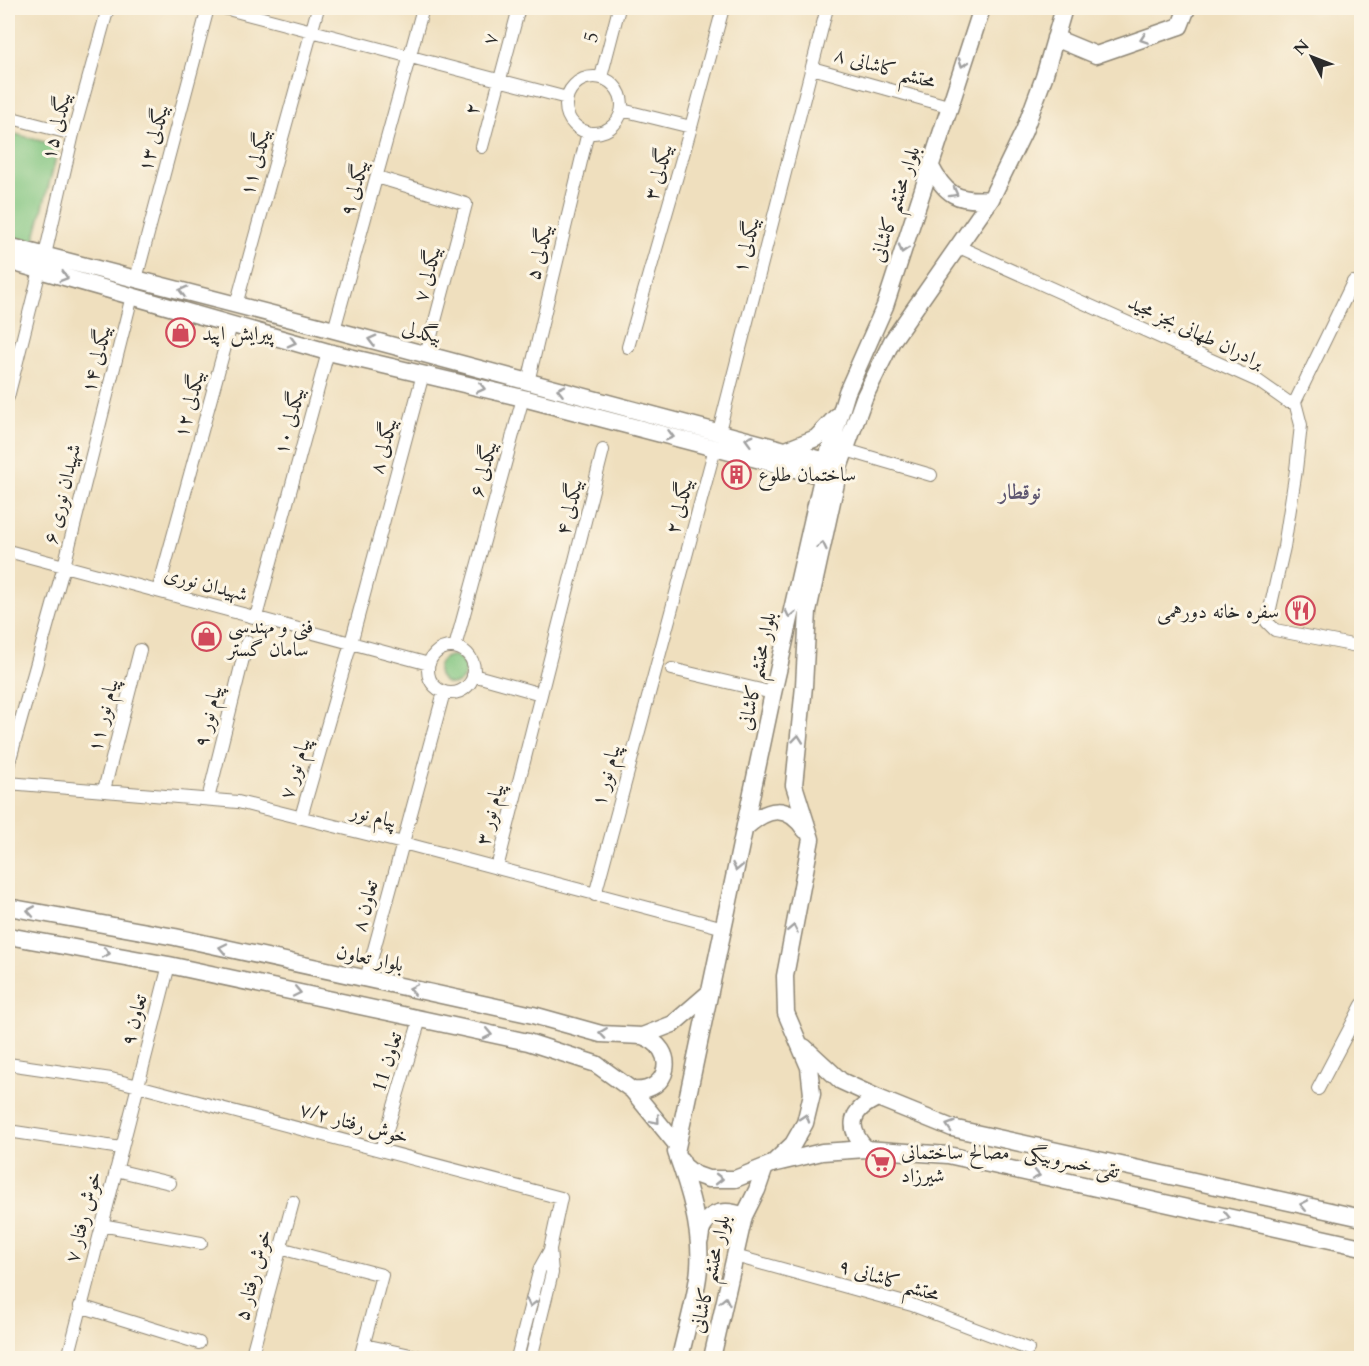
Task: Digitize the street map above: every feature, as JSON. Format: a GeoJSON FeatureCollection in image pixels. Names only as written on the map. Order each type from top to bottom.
{"type":"FeatureCollection","features":[{"type":"Feature","properties":{"kind":"main road","name":"بلوار محتشم کاشانی"},"geometry":{"type":"LineString","coordinates":[[680,1359],[699,1270],[700,1244],[688,1186],[677,1148],[774,687],[824,469],[842,408],[885,306],[948,106],[982,8]]}},
{"type":"Feature","properties":{"kind":"main road","name":"بلوار محتشم کاشانی"},"geometry":{"type":"LineString","coordinates":[[712,1359],[744,1216],[768,1166],[793,1144],[805,1123],[812,1094],[809,1067],[786,1013],[785,976],[811,839],[794,785],[804,686],[808,611],[840,465],[864,398],[892,341],[991,199],[1024,131],[1064,8]]}},
{"type":"Feature","properties":{"kind":"main road"},"geometry":{"type":"LineString","coordinates":[[1055,38],[1096,55],[1180,26],[1187,8]]}},
{"type":"Feature","properties":{"kind":"main road"},"geometry":{"type":"LineString","coordinates":[[930,165],[938,182],[953,195],[971,201],[991,199]]}},
{"type":"Feature","properties":{"kind":"main road","name":"بیگدلی"},"geometry":{"type":"LineString","coordinates":[[8,246],[42,263],[132,297],[231,325],[328,352],[423,374],[525,390]]}},
{"type":"Feature","properties":{"kind":"main road","name":"بیگدلی"},"geometry":{"type":"LineString","coordinates":[[8,261],[42,263],[136,279],[236,304],[426,355],[525,390],[824,469]]}},
{"type":"Feature","properties":{"kind":"main road"},"geometry":{"type":"LineString","coordinates":[[132,297],[136,279]]}},
{"type":"Feature","properties":{"kind":"main road"},"geometry":{"type":"LineString","coordinates":[[231,325],[236,304]]}},
{"type":"Feature","properties":{"kind":"main road"},"geometry":{"type":"LineString","coordinates":[[328,352],[334,330]]}},
{"type":"Feature","properties":{"kind":"main road"},"geometry":{"type":"LineString","coordinates":[[786,450],[816,438],[831,425],[842,408]]}},
{"type":"Feature","properties":{"kind":"main road","name":"بیگدلی"},"geometry":{"type":"LineString","coordinates":[[717,440],[786,450],[824,469]]}},
{"type":"Feature","properties":{"kind":"main road"},"geometry":{"type":"LineString","coordinates":[[774,687],[786,672],[792,671],[799,676],[804,686]]}},
{"type":"Feature","properties":{"kind":"main road"},"geometry":{"type":"LineString","coordinates":[[745,828],[764,813],[775,811],[788,813],[799,821],[811,839]]}},
{"type":"Feature","properties":{"kind":"main road","name":"بلوار تعاون"},"geometry":{"type":"LineString","coordinates":[[8,907],[175,937],[533,1015],[601,1034],[642,1036],[673,1024],[710,992]]}},
{"type":"Feature","properties":{"kind":"main road"},"geometry":{"type":"LineString","coordinates":[[8,936],[169,965],[528,1042],[596,1064],[632,1090],[677,1148],[684,1166],[694,1174],[708,1179],[735,1179],[768,1166]]}},
{"type":"Feature","properties":{"kind":"main road"},"geometry":{"type":"LineString","coordinates":[[632,1090],[649,1089],[657,1084],[666,1069],[663,1051],[651,1039],[642,1036]]}},
{"type":"Feature","properties":{"kind":"main road","name":"تقی خسروبیگی"},"geometry":{"type":"LineString","coordinates":[[798,1042],[841,1081],[952,1128],[1362,1218]]}},
{"type":"Feature","properties":{"kind":"main road"},"geometry":{"type":"LineString","coordinates":[[867,1149],[855,1137],[854,1120],[862,1105],[878,1098]]}},
{"type":"Feature","properties":{"kind":"main road","name":"تقی خسروبیگی"},"geometry":{"type":"LineString","coordinates":[[768,1166],[822,1152],[867,1149],[948,1155],[1362,1247]]}},
{"type":"Feature","properties":{"kind":"main road"},"geometry":{"type":"LineString","coordinates":[[700,1244],[700,1231],[707,1219],[718,1212],[732,1211],[744,1216]]}},
{"type":"Feature","properties":{"kind":"street","name":"بیگدلی ۱۵"},"geometry":{"type":"LineString","coordinates":[[8,396],[73,134],[108,8]]}},
{"type":"Feature","properties":{"kind":"street","name":"بیگدلی ۱۳"},"geometry":{"type":"LineString","coordinates":[[136,279],[208,8]]}},
{"type":"Feature","properties":{"kind":"street"},"geometry":{"type":"LineString","coordinates":[[224,8],[567,99]]}},
{"type":"Feature","properties":{"kind":"street","name":"بیگدلی ۱۱"},"geometry":{"type":"LineString","coordinates":[[236,304],[318,8]]}},
{"type":"Feature","properties":{"kind":"street","name":"بیگدلی ۹"},"geometry":{"type":"LineString","coordinates":[[334,330],[423,8]]}},
{"type":"Feature","properties":{"kind":"street","name":"۷"},"geometry":{"type":"LineString","coordinates":[[500,81],[519,8]]}},
{"type":"Feature","properties":{"kind":"street","name":"5"},"geometry":{"type":"LineString","coordinates":[[601,77],[619,8]]}},
{"type":"Feature","properties":{"kind":"street","name":"بیگدلی ۳"},"geometry":{"type":"LineString","coordinates":[[628,347],[723,8]]}},
{"type":"Feature","properties":{"kind":"street","name":"بیگدلی ۱"},"geometry":{"type":"LineString","coordinates":[[717,440],[826,8]]}},
{"type":"Feature","properties":{"kind":"street","name":"محتشم کاشانی ۸"},"geometry":{"type":"LineString","coordinates":[[812,68],[948,106]]}},
{"type":"Feature","properties":{"kind":"street"},"geometry":{"type":"LineString","coordinates":[[592,76],[601,77],[618,89],[622,99],[622,110],[613,125],[597,132],[588,132],[573,123],[568,116],[567,99],[576,83],[592,76]]}},
{"type":"Feature","properties":{"kind":"street","name":"۲"},"geometry":{"type":"LineString","coordinates":[[482,147],[500,81]]}},
{"type":"Feature","properties":{"kind":"street"},"geometry":{"type":"LineString","coordinates":[[622,110],[691,127]]}},
{"type":"Feature","properties":{"kind":"street"},"geometry":{"type":"LineString","coordinates":[[8,117],[73,134]]}},
{"type":"Feature","properties":{"kind":"street","name":"بیگدلی ۵"},"geometry":{"type":"LineString","coordinates":[[525,390],[588,132]]}},
{"type":"Feature","properties":{"kind":"street","name":"بیگدلی ۷"},"geometry":{"type":"LineString","coordinates":[[377,177],[466,204],[426,355]]}},
{"type":"Feature","properties":{"kind":"street","name":"برادران طهانی بجز مجید"},"geometry":{"type":"LineString","coordinates":[[957,246],[1258,381],[1288,402],[1295,402]]}},
{"type":"Feature","properties":{"kind":"street"},"geometry":{"type":"LineString","coordinates":[[1353,282],[1295,402],[1301,425],[1296,470],[1284,547],[1267,622],[1275,630],[1362,647]]}},
{"type":"Feature","properties":{"kind":"street","name":"بیگدلی ۱۴"},"geometry":{"type":"LineString","coordinates":[[98,431],[132,297]]}},
{"type":"Feature","properties":{"kind":"street","name":"بیگدلی ۱۲"},"geometry":{"type":"LineString","coordinates":[[158,591],[231,325]]}},
{"type":"Feature","properties":{"kind":"street","name":"بیگدلی ۱۰"},"geometry":{"type":"LineString","coordinates":[[256,617],[328,352]]}},
{"type":"Feature","properties":{"kind":"street","name":"بیگدلی ۸"},"geometry":{"type":"LineString","coordinates":[[351,643],[423,374]]}},
{"type":"Feature","properties":{"kind":"street","name":"بیگدلی ۶"},"geometry":{"type":"LineString","coordinates":[[454,647],[525,390]]}},
{"type":"Feature","properties":{"kind":"street","name":"شهیدان نوری ۶"},"geometry":{"type":"LineString","coordinates":[[8,766],[64,566],[98,431]]}},
{"type":"Feature","properties":{"kind":"street","name":"بیگدلی ۲"},"geometry":{"type":"LineString","coordinates":[[656,666],[717,440]]}},
{"type":"Feature","properties":{"kind":"street","name":"بیگدلی ۴"},"geometry":{"type":"LineString","coordinates":[[541,694],[603,450]]}},
{"type":"Feature","properties":{"kind":"street"},"geometry":{"type":"LineString","coordinates":[[846,450],[931,475]]}},
{"type":"Feature","properties":{"kind":"street","name":"شهیدان نوری"},"geometry":{"type":"LineString","coordinates":[[8,551],[429,663]]}},
{"type":"Feature","properties":{"kind":"street","name":"پیام نور ۹"},"geometry":{"type":"LineString","coordinates":[[208,799],[247,642]]}},
{"type":"Feature","properties":{"kind":"street","name":"پیام نور ۷"},"geometry":{"type":"LineString","coordinates":[[301,817],[351,643]]}},
{"type":"Feature","properties":{"kind":"street"},"geometry":{"type":"LineString","coordinates":[[454,647],[471,657],[474,664],[474,675],[462,691],[444,692],[434,686],[429,679],[429,663],[437,651],[454,647]]}},
{"type":"Feature","properties":{"kind":"street","name":"پیام نور ۱۱"},"geometry":{"type":"LineString","coordinates":[[104,790],[140,650]]}},
{"type":"Feature","properties":{"kind":"street","name":"پیام نور ۱"},"geometry":{"type":"LineString","coordinates":[[595,895],[656,666]]}},
{"type":"Feature","properties":{"kind":"street"},"geometry":{"type":"LineString","coordinates":[[672,669],[774,687]]}},
{"type":"Feature","properties":{"kind":"street"},"geometry":{"type":"LineString","coordinates":[[474,675],[541,694]]}},
{"type":"Feature","properties":{"kind":"street","name":"تعاون ۸"},"geometry":{"type":"LineString","coordinates":[[366,979],[444,692]]}},
{"type":"Feature","properties":{"kind":"street","name":"پیام نور ۳"},"geometry":{"type":"LineString","coordinates":[[497,868],[541,694]]}},
{"type":"Feature","properties":{"kind":"street","name":"پیام نور"},"geometry":{"type":"LineString","coordinates":[[8,783],[238,802],[724,928]]}},
{"type":"Feature","properties":{"kind":"street","name":"تعاون ۹"},"geometry":{"type":"LineString","coordinates":[[138,1086],[169,965]]}},
{"type":"Feature","properties":{"kind":"street"},"geometry":{"type":"LineString","coordinates":[[1318,1089],[1362,1005]]}},
{"type":"Feature","properties":{"kind":"street","name":"تعاون 11"},"geometry":{"type":"LineString","coordinates":[[381,1150],[420,1019]]}},
{"type":"Feature","properties":{"kind":"street","name":"خوش رفتار ۷/۲"},"geometry":{"type":"LineString","coordinates":[[8,1064],[111,1079],[561,1198],[550,1249]]}},
{"type":"Feature","properties":{"kind":"street","name":"خوش رفتار ۷"},"geometry":{"type":"LineString","coordinates":[[68,1359],[138,1086]]}},
{"type":"Feature","properties":{"kind":"street"},"geometry":{"type":"LineString","coordinates":[[8,1131],[121,1148]]}},
{"type":"Feature","properties":{"kind":"street"},"geometry":{"type":"LineString","coordinates":[[116,1170],[170,1183]]}},
{"type":"Feature","properties":{"kind":"street","name":"خوش رفتار ۵"},"geometry":{"type":"LineString","coordinates":[[251,1359],[293,1202]]}},
{"type":"Feature","properties":{"kind":"street"},"geometry":{"type":"LineString","coordinates":[[101,1225],[201,1243]]}},
{"type":"Feature","properties":{"kind":"street"},"geometry":{"type":"LineString","coordinates":[[280,1248],[382,1275],[360,1359]]}},
{"type":"Feature","properties":{"kind":"street"},"geometry":{"type":"LineString","coordinates":[[518,1359],[540,1268],[550,1249]]}},
{"type":"Feature","properties":{"kind":"street"},"geometry":{"type":"LineString","coordinates":[[531,1359],[552,1273],[550,1249]]}},
{"type":"Feature","properties":{"kind":"street","name":"محتشم کاشانی ۹"},"geometry":{"type":"LineString","coordinates":[[735,1256],[912,1305],[1028,1349]]}},
{"type":"Feature","properties":{"kind":"street"},"geometry":{"type":"LineString","coordinates":[[80,1306],[199,1342]]}},
{"type":"Feature","properties":{"kind":"street"},"geometry":{"type":"LineString","coordinates":[[364,1345],[425,1359]]}},
{"type":"Feature","properties":{"kind":"green space"},"geometry":{"type":"Polygon","coordinates":[[[8,132],[59,146],[33,245],[8,238],[8,132]]]}},
{"type":"Feature","properties":{"kind":"green space"},"geometry":{"type":"Polygon","coordinates":[[[452,656],[462,660],[466,670],[462,680],[452,684],[442,680],[438,670],[442,660],[452,656]]]}},
{"type":"Feature","properties":{"kind":"place","name":"پیرایش اپید"},"geometry":{"type":"Point","coordinates":[181,333]}},
{"type":"Feature","properties":{"kind":"place","name":"ساختمان طلوع"},"geometry":{"type":"Point","coordinates":[737,474]}},
{"type":"Feature","properties":{"kind":"place","name":"سفره خانه دورهمی"},"geometry":{"type":"Point","coordinates":[1300,611]}},
{"type":"Feature","properties":{"kind":"place","name":"فنی و مهندسی سامان گستر"},"geometry":{"type":"Point","coordinates":[207,637]}},
{"type":"Feature","properties":{"kind":"place","name":"مصالح ساختمانی شیرزاد"},"geometry":{"type":"Point","coordinates":[880,1163]}},
{"type":"Feature","properties":{"kind":"district","name":"نوقطار"},"geometry":{"type":"Point","coordinates":[1020,492]}}]}
